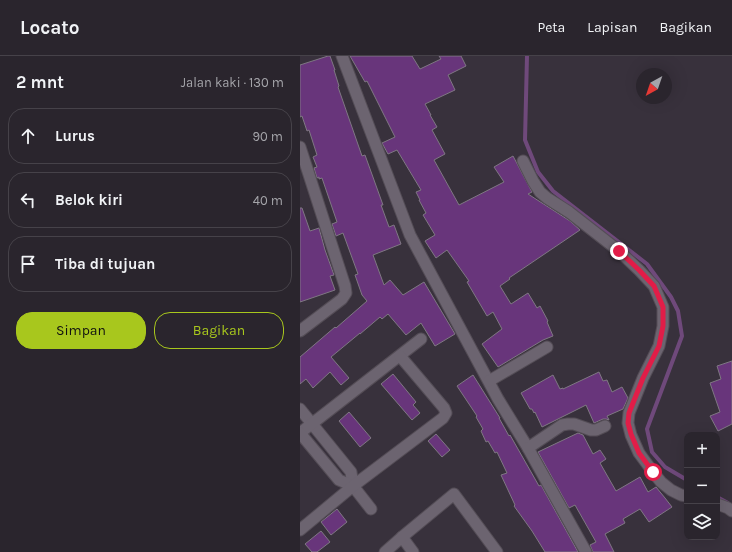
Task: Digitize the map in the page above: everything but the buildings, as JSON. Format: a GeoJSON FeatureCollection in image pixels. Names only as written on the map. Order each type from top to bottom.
{"type":"FeatureCollection","features":[{"type":"Feature","properties":{"kind":"street"},"geometry":{"type":"LineString","coordinates":[[342,56],[410,235],[498,399],[528,448],[586,552]]}},
{"type":"Feature","properties":{"kind":"street"},"geometry":{"type":"LineString","coordinates":[[300,147],[346,293],[342,299],[300,331]]}},
{"type":"Feature","properties":{"kind":"street"},"geometry":{"type":"LineString","coordinates":[[523,161],[533,182],[540,192],[619,251],[654,286],[663,307],[663,326],[659,346],[643,378],[629,413],[628,423],[639,453],[653,472],[661,482],[671,490],[684,496]]}},
{"type":"Feature","properties":{"kind":"street"},"geometry":{"type":"LineString","coordinates":[[354,486],[339,480],[300,433],[421,340]]}},
{"type":"Feature","properties":{"kind":"street"},"geometry":{"type":"LineString","coordinates":[[488,380],[547,347]]}},
{"type":"Feature","properties":{"kind":"street"},"geometry":{"type":"LineString","coordinates":[[300,530],[354,486],[443,418],[446,413],[444,408],[400,356]]}},
{"type":"Feature","properties":{"kind":"street"},"geometry":{"type":"LineString","coordinates":[[300,409],[351,472],[354,486],[371,509]]}},
{"type":"Feature","properties":{"kind":"street"},"geometry":{"type":"LineString","coordinates":[[528,448],[562,425],[574,424],[591,430],[596,430],[605,426]]}},
{"type":"Feature","properties":{"kind":"street"},"geometry":{"type":"LineString","coordinates":[[386,552],[454,494],[497,552]]}},
{"type":"Feature","properties":{"kind":"street"},"geometry":{"type":"LineString","coordinates":[[720,505],[732,511]]}},
{"type":"Feature","properties":{"kind":"street"},"geometry":{"type":"LineString","coordinates":[[402,537],[413,552]]}},
{"type":"Feature","properties":{"kind":"waterway"},"geometry":{"type":"LineString","coordinates":[[527,56],[525,140],[538,172],[553,191],[647,264],[671,297],[678,311],[682,336],[647,429],[652,452],[665,467],[684,478]]}},
{"type":"Feature","properties":{"kind":"waterway"},"geometry":{"type":"LineString","coordinates":[[720,499],[728,503]]}},
{"type":"Feature","properties":{"kind":"route"},"geometry":{"type":"LineString","coordinates":[[619,251],[654,286],[663,307],[663,326],[659,346],[643,378],[629,413],[628,423],[639,453],[653,472]]}}]}
